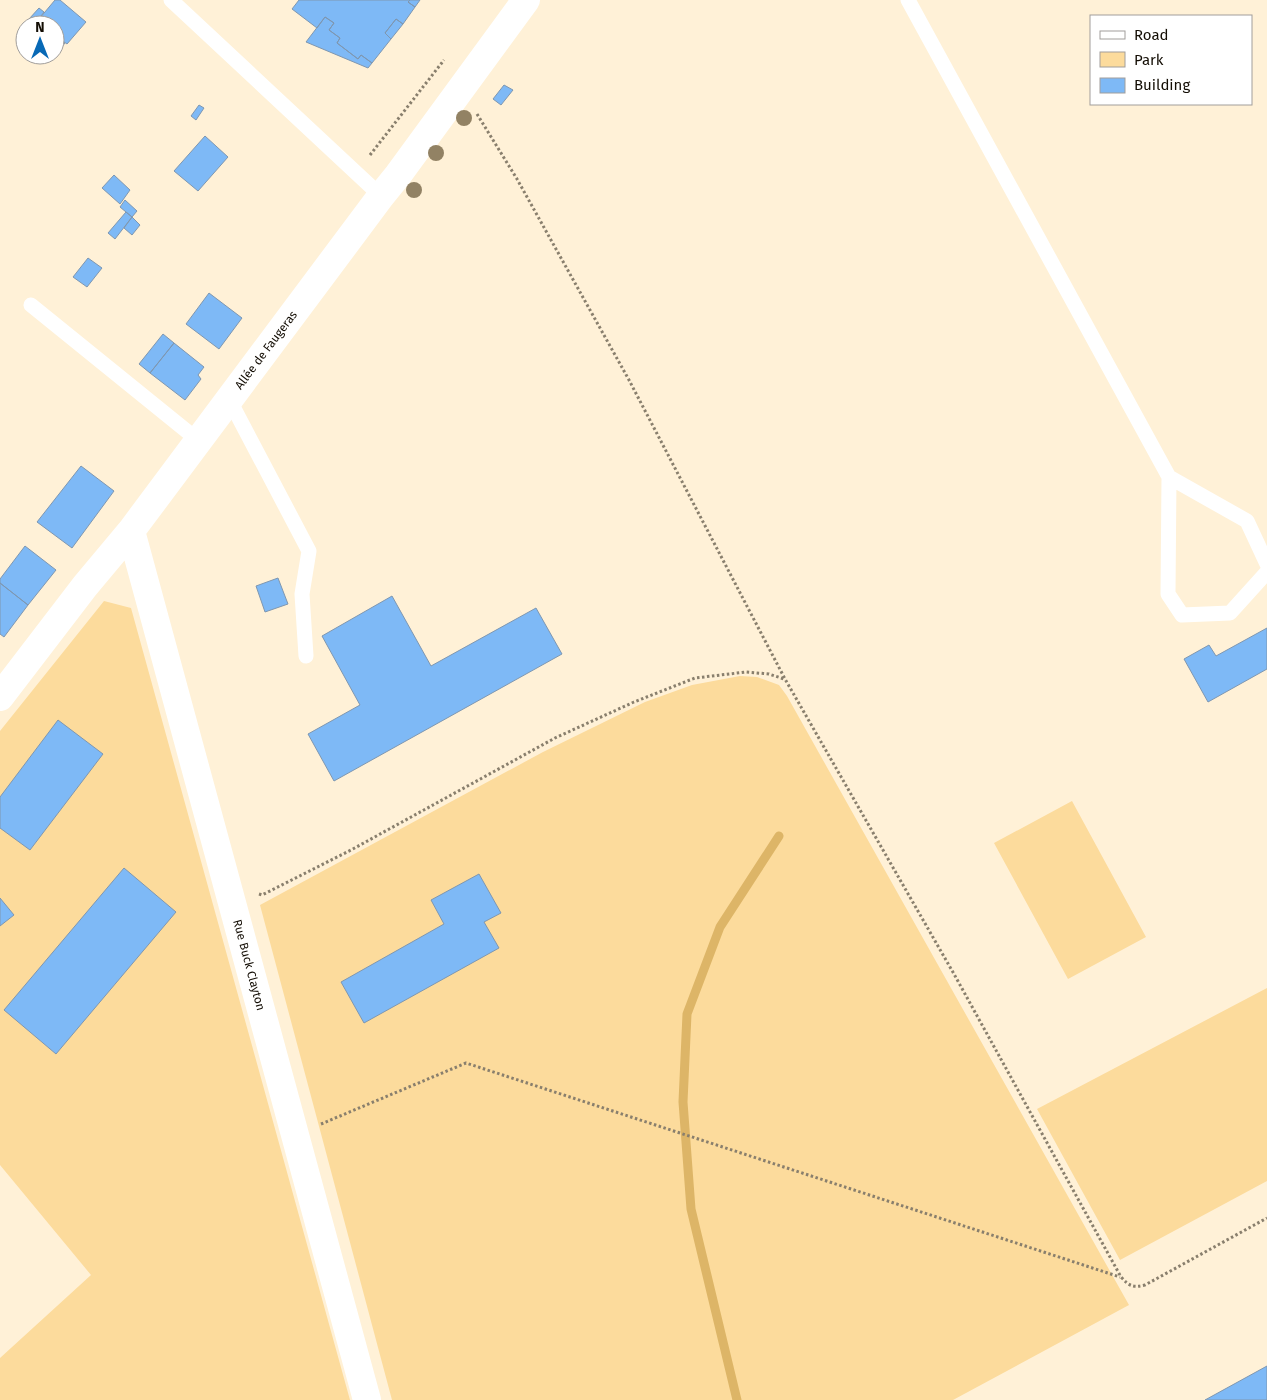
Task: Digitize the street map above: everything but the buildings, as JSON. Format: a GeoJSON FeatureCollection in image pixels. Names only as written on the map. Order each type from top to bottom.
{"type":"FeatureCollection","features":[{"type":"Feature","properties":{"kind":"street","name":"Allée de Faugeras"},"geometry":{"type":"LineString","coordinates":[[0,697],[84,586],[131,531],[381,196],[398,176],[526,0]]}},
{"type":"Feature","properties":{"kind":"street","name":"Rue Buck Clayton"},"geometry":{"type":"LineString","coordinates":[[131,531],[367,1400]]}},
{"type":"Feature","properties":{"kind":"lane"},"geometry":{"type":"LineString","coordinates":[[170,0],[381,196]]}},
{"type":"Feature","properties":{"kind":"lane"},"geometry":{"type":"LineString","coordinates":[[908,0],[1169,477],[1168,594],[1182,615],[1230,613],[1267,572]]}},
{"type":"Feature","properties":{"kind":"lane"},"geometry":{"type":"LineString","coordinates":[[31,305],[198,440]]}},
{"type":"Feature","properties":{"kind":"lane"},"geometry":{"type":"LineString","coordinates":[[229,399],[309,551],[302,594],[306,656]]}},
{"type":"Feature","properties":{"kind":"lane"},"geometry":{"type":"LineString","coordinates":[[1169,477],[1247,521],[1267,564]]}},
{"type":"Feature","properties":{"kind":"path"},"geometry":{"type":"LineString","coordinates":[[356,173],[448,55]]}},
{"type":"Feature","properties":{"kind":"path"},"geometry":{"type":"LineString","coordinates":[[462,88],[516,179],[629,380],[785,679],[954,974],[1121,1277],[1127,1285],[1135,1287],[1145,1286],[1267,1218]]}},
{"type":"Feature","properties":{"kind":"path"},"geometry":{"type":"LineString","coordinates":[[228,886],[262,895],[351,850],[555,738],[634,702],[695,678],[746,672],[769,674],[785,679]]}},
{"type":"Feature","properties":{"kind":"path"},"geometry":{"type":"LineString","coordinates":[[294,1135],[466,1063],[1121,1277]]}},
{"type":"Feature","properties":{"kind":"green space"},"geometry":{"type":"Polygon","coordinates":[[[104,601],[131,608],[350,1400],[0,1400],[0,1358],[91,1275],[0,1165],[0,731],[104,601]]]}},
{"type":"Feature","properties":{"kind":"green space"},"geometry":{"type":"Polygon","coordinates":[[[740,676],[757,677],[779,685],[787,696],[1129,1305],[953,1400],[392,1400],[260,905],[543,752],[645,702],[692,685],[740,676]]]}},
{"type":"Feature","properties":{"kind":"green space"},"geometry":{"type":"Polygon","coordinates":[[[1072,801],[1146,937],[1068,979],[994,843],[1072,801]]]}},
{"type":"Feature","properties":{"kind":"green space"},"geometry":{"type":"Polygon","coordinates":[[[1267,988],[1267,1181],[1120,1260],[1037,1109],[1267,988]]]}},
{"type":"Feature","properties":{"kind":"waterway"},"geometry":{"type":"LineString","coordinates":[[737,1400],[691,1209],[683,1102],[687,1014],[720,927],[779,836]]}}]}
